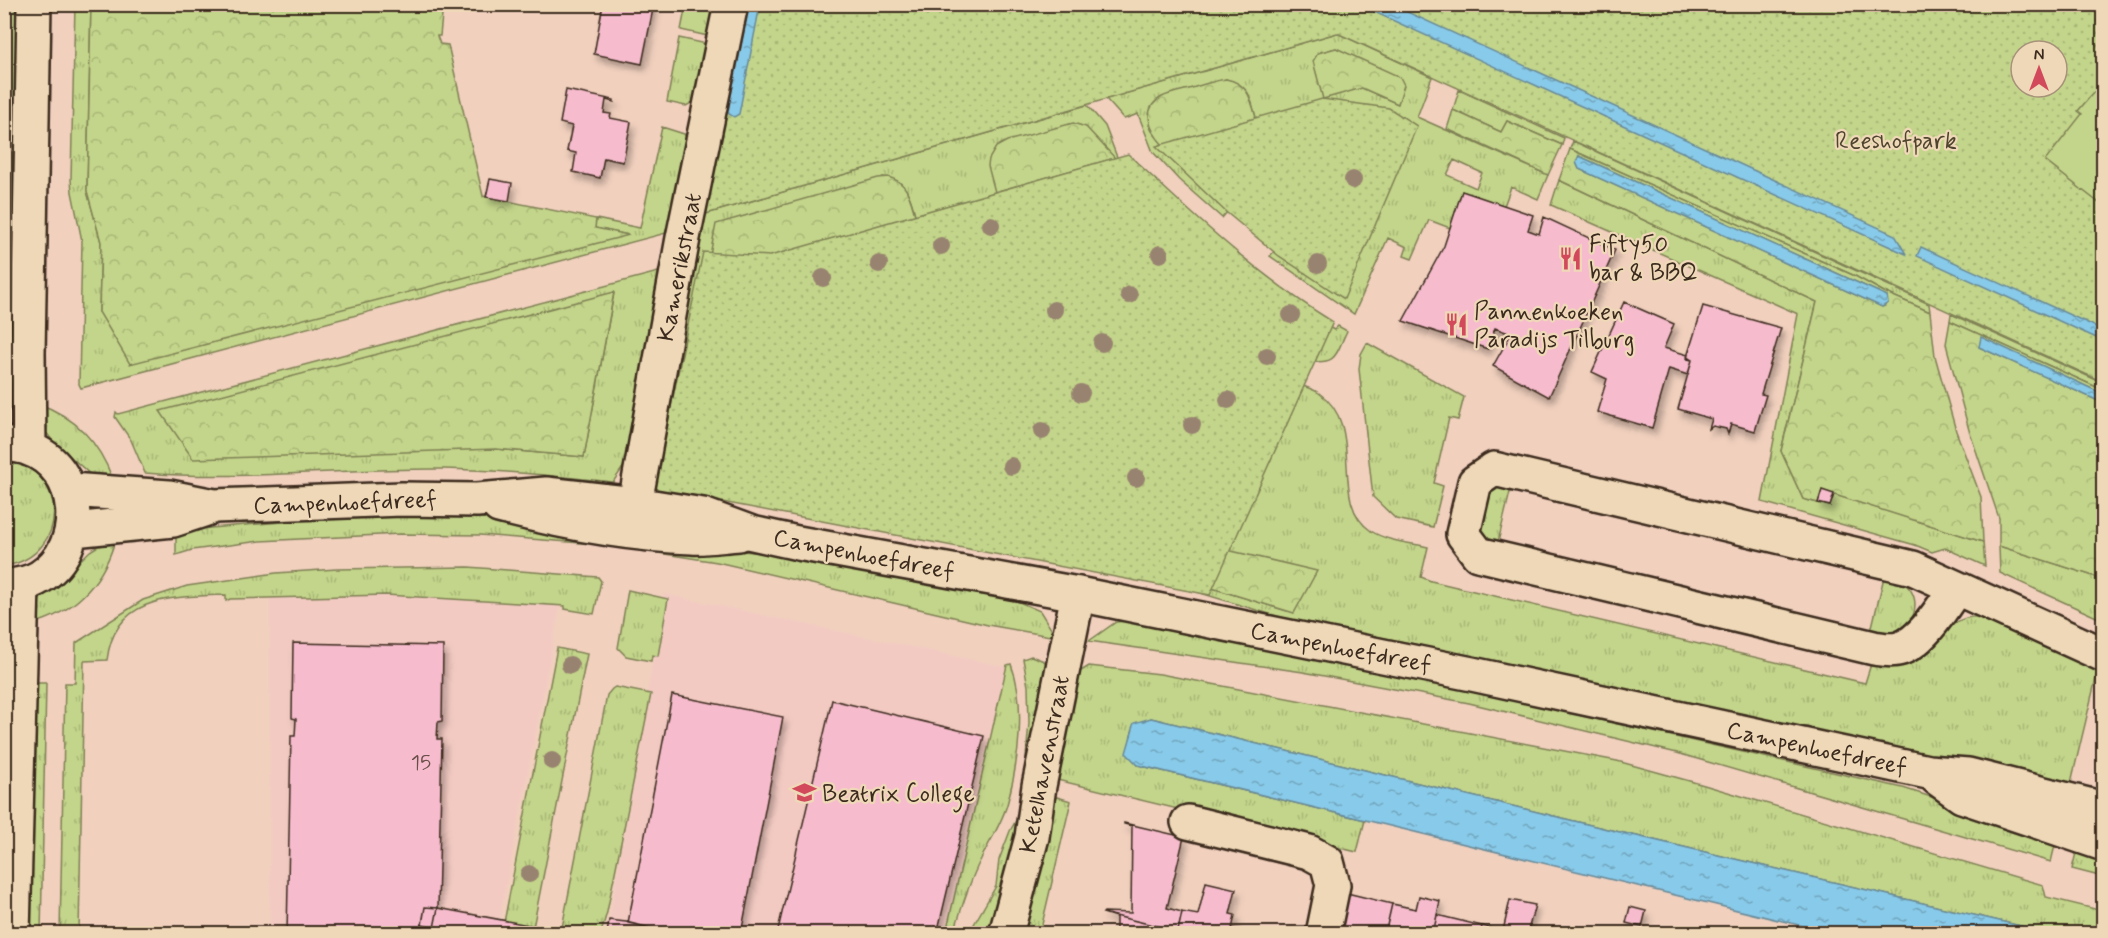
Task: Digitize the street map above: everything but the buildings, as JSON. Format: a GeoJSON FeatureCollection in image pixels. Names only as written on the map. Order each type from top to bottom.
{"type":"FeatureCollection","features":[{"type":"Feature","properties":{"kind":"street"},"geometry":{"type":"LineString","coordinates":[[14,933],[13,586],[40,577],[55,565],[66,549],[72,530],[74,510],[70,490],[60,473],[46,459],[17,446],[28,363],[34,4]]}},
{"type":"Feature","properties":{"kind":"street","name":"Kamerikstraat"},"geometry":{"type":"LineString","coordinates":[[632,518],[683,238],[731,4]]}},
{"type":"Feature","properties":{"kind":"street"},"geometry":{"type":"LineString","coordinates":[[1956,588],[1935,618],[1917,638],[1898,649],[1874,648],[1478,554],[1463,534],[1476,482],[1494,469],[1913,568],[2103,656]]}},
{"type":"Feature","properties":{"kind":"street","name":"Campenhoefdreef"},"geometry":{"type":"LineString","coordinates":[[70,490],[169,497],[214,506],[402,499],[477,500],[546,494],[632,518],[703,515],[752,533],[798,543],[1078,594],[1484,676],[1928,772],[1968,775],[2103,809]]}},
{"type":"Feature","properties":{"kind":"street","name":"Campenhoefdreef"},"geometry":{"type":"LineString","coordinates":[[72,530],[173,519],[214,506]]}},
{"type":"Feature","properties":{"kind":"street","name":"Ketelhavenstraat"},"geometry":{"type":"LineString","coordinates":[[1006,933],[1032,837],[1039,786],[1078,594]]}},
{"type":"Feature","properties":{"kind":"street","name":"Campenhoefdreef"},"geometry":{"type":"LineString","coordinates":[[1928,772],[1962,796],[2103,844]]}},
{"type":"Feature","properties":{"kind":"street"},"geometry":{"type":"LineString","coordinates":[[1188,822],[1310,852],[1327,862],[1333,885],[1323,933]]}},
{"type":"Feature","properties":{"kind":"shaded area"},"geometry":{"type":"Polygon","coordinates":[[[270,589],[561,601],[497,933],[270,933],[270,589]]]}},
{"type":"Feature","properties":{"kind":"shaded area","name":"Beatrix College"},"geometry":{"type":"Polygon","coordinates":[[[664,594],[1006,667],[945,933],[607,934],[664,594]]]}},
{"type":"Feature","properties":{"kind":"green space"},"geometry":{"type":"Polygon","coordinates":[[[20,4],[11,343],[5,343],[5,5],[20,4]]]}},
{"type":"Feature","properties":{"kind":"green space"},"geometry":{"type":"Polygon","coordinates":[[[75,5],[91,5],[87,191],[101,242],[99,312],[628,235],[595,228],[596,219],[640,228],[662,127],[684,134],[688,139],[670,232],[81,388],[79,384],[82,241],[71,179],[75,5]]]}},
{"type":"Feature","properties":{"kind":"green space"},"geometry":{"type":"Polygon","coordinates":[[[91,5],[443,5],[440,36],[437,36],[440,44],[448,45],[483,196],[596,219],[595,228],[629,235],[130,364],[99,312],[101,242],[87,191],[91,5]]]}},
{"type":"Feature","properties":{"kind":"green space"},"geometry":{"type":"Polygon","coordinates":[[[686,5],[715,5],[708,36],[681,30],[686,5]]]}},
{"type":"Feature","properties":{"kind":"green space","name":"Reeshofpark"},"geometry":{"type":"Polygon","coordinates":[[[740,5],[2103,5],[2103,382],[1337,33],[699,216],[740,5]]]}},
{"type":"Feature","properties":{"kind":"green space"},"geometry":{"type":"Polygon","coordinates":[[[1337,33],[1432,77],[1417,117],[1548,175],[1538,199],[1511,187],[1504,206],[1462,192],[1450,228],[1429,220],[1412,259],[1404,256],[1407,247],[1388,238],[1354,314],[1270,256],[1321,199],[1274,158],[1222,218],[1179,180],[1153,152],[1138,114],[1124,119],[1106,99],[1337,33]],[[1336,48],[1318,53],[1362,88],[1398,104],[1336,48]],[[1226,79],[1168,95],[1157,101],[1149,125],[1163,145],[1256,118],[1248,92],[1226,79]],[[1454,160],[1447,175],[1476,188],[1482,173],[1454,160]]]}},
{"type":"Feature","properties":{"kind":"green space"},"geometry":{"type":"Polygon","coordinates":[[[679,38],[707,44],[695,101],[686,106],[667,102],[679,38]]]}},
{"type":"Feature","properties":{"kind":"green space"},"geometry":{"type":"Polygon","coordinates":[[[1336,48],[1400,77],[1404,85],[1398,104],[1362,88],[1323,99],[1313,61],[1318,53],[1336,48]]]}},
{"type":"Feature","properties":{"kind":"green space"},"geometry":{"type":"Polygon","coordinates":[[[1226,79],[1244,88],[1250,98],[1256,118],[1163,145],[1154,133],[1149,120],[1151,108],[1155,102],[1168,94],[1226,79]]]}},
{"type":"Feature","properties":{"kind":"green space"},"geometry":{"type":"Polygon","coordinates":[[[2103,86],[2103,206],[2045,161],[2082,114],[2078,111],[2094,92],[2097,94],[2103,86]]]}},
{"type":"Feature","properties":{"kind":"green space"},"geometry":{"type":"Polygon","coordinates":[[[1459,90],[1564,138],[1562,145],[1507,121],[1501,132],[1453,110],[1459,90]]]}},
{"type":"Feature","properties":{"kind":"green space"},"geometry":{"type":"Polygon","coordinates":[[[1322,99],[1389,108],[1417,126],[1344,299],[1279,256],[1227,213],[1156,146],[1322,99]]]}},
{"type":"Feature","properties":{"kind":"green space"},"geometry":{"type":"Polygon","coordinates":[[[1087,105],[1105,126],[1120,165],[1134,159],[1139,166],[1161,383],[1258,270],[1287,292],[1313,318],[1334,330],[1338,326],[1347,331],[1337,352],[1330,360],[1308,361],[1298,384],[1319,393],[1333,407],[1342,425],[1351,502],[1358,518],[1377,534],[1428,547],[1421,577],[1865,683],[1872,661],[1916,659],[1932,649],[1958,621],[1982,617],[2098,670],[2069,791],[1794,727],[1280,617],[1197,592],[653,484],[699,216],[1087,105]],[[883,177],[1199,584],[1287,611],[1223,549],[915,215],[906,190],[891,178],[883,177]]]}},
{"type":"Feature","properties":{"kind":"green space"},"geometry":{"type":"Polygon","coordinates":[[[1453,110],[1501,132],[1507,121],[1562,145],[1548,175],[1447,129],[1453,110]]]}},
{"type":"Feature","properties":{"kind":"green space"},"geometry":{"type":"Polygon","coordinates":[[[1073,123],[1086,127],[1115,158],[995,192],[988,166],[996,147],[1007,141],[1073,123]]]}},
{"type":"Feature","properties":{"kind":"green space"},"geometry":{"type":"Polygon","coordinates":[[[1573,141],[1929,304],[1930,312],[1884,292],[1855,276],[1570,149],[1573,141]]]}},
{"type":"Feature","properties":{"kind":"green space"},"geometry":{"type":"Polygon","coordinates":[[[1570,149],[1855,276],[1884,292],[1930,312],[1935,356],[1956,431],[1981,497],[1983,542],[1822,491],[1818,503],[1803,499],[1781,451],[1817,302],[1559,180],[1570,149]],[[1579,156],[1576,162],[1579,169],[1882,307],[1885,306],[1887,296],[1579,156]]]}},
{"type":"Feature","properties":{"kind":"green space"},"geometry":{"type":"Polygon","coordinates":[[[1128,154],[1201,222],[1252,264],[1333,322],[1210,595],[654,489],[703,252],[770,256],[1128,154]]]}},
{"type":"Feature","properties":{"kind":"green space"},"geometry":{"type":"Polygon","coordinates":[[[888,177],[895,179],[904,187],[910,197],[915,215],[1223,549],[1317,571],[1294,613],[1199,584],[666,484],[716,224],[888,177]]]}},
{"type":"Feature","properties":{"kind":"green space"},"geometry":{"type":"Polygon","coordinates":[[[1559,180],[1817,302],[1781,451],[1803,499],[1830,506],[1834,494],[1983,542],[1985,566],[1945,548],[1932,552],[1915,545],[1762,502],[1798,314],[1551,205],[1559,180]]]}},
{"type":"Feature","properties":{"kind":"green space"},"geometry":{"type":"Polygon","coordinates":[[[662,271],[624,466],[613,482],[507,472],[443,469],[220,476],[145,473],[131,440],[115,417],[116,412],[118,414],[662,271]],[[614,293],[496,449],[584,457],[614,293]]]}},
{"type":"Feature","properties":{"kind":"green space"},"geometry":{"type":"Polygon","coordinates":[[[614,292],[584,457],[496,449],[193,459],[160,411],[614,292]]]}},
{"type":"Feature","properties":{"kind":"green space"},"geometry":{"type":"Polygon","coordinates":[[[1951,314],[2103,383],[2103,390],[1950,321],[1951,314]]]}},
{"type":"Feature","properties":{"kind":"green space"},"geometry":{"type":"Polygon","coordinates":[[[1950,321],[2103,390],[2103,394],[1982,338],[1979,347],[2103,403],[2103,579],[1999,546],[1999,518],[1969,430],[1946,344],[1950,321]]]}},
{"type":"Feature","properties":{"kind":"green space"},"geometry":{"type":"Polygon","coordinates":[[[1367,343],[1464,397],[1458,420],[1449,418],[1434,483],[1443,486],[1433,527],[1396,519],[1373,497],[1359,369],[1361,354],[1367,343]]]}},
{"type":"Feature","properties":{"kind":"green space"},"geometry":{"type":"Polygon","coordinates":[[[37,403],[74,423],[84,433],[101,454],[113,480],[91,475],[52,440],[42,427],[37,403]]]}},
{"type":"Feature","properties":{"kind":"green space"},"geometry":{"type":"Polygon","coordinates":[[[4,461],[25,466],[41,478],[50,493],[54,511],[51,529],[42,546],[27,558],[5,566],[4,461]]]}},
{"type":"Feature","properties":{"kind":"green space"},"geometry":{"type":"Polygon","coordinates":[[[1502,486],[1511,488],[1498,542],[1480,532],[1483,495],[1502,486]]]}},
{"type":"Feature","properties":{"kind":"green space"},"geometry":{"type":"Polygon","coordinates":[[[431,514],[503,520],[607,545],[480,535],[400,534],[260,541],[192,550],[176,555],[176,533],[199,529],[363,515],[431,514]]]}},
{"type":"Feature","properties":{"kind":"green space"},"geometry":{"type":"Polygon","coordinates":[[[638,542],[787,555],[1003,595],[1040,611],[1056,637],[988,625],[717,562],[639,550],[638,542]]]}},
{"type":"Feature","properties":{"kind":"green space"},"geometry":{"type":"Polygon","coordinates":[[[114,544],[101,572],[84,595],[60,613],[32,624],[35,607],[41,598],[90,551],[98,546],[114,544]]]}},
{"type":"Feature","properties":{"kind":"green space"},"geometry":{"type":"Polygon","coordinates":[[[1999,546],[2103,579],[2103,620],[2000,573],[1999,546]]]}},
{"type":"Feature","properties":{"kind":"green space"},"geometry":{"type":"Polygon","coordinates":[[[468,567],[598,577],[601,581],[594,614],[565,609],[565,606],[386,595],[230,599],[226,601],[226,595],[168,599],[135,611],[122,622],[112,638],[107,660],[84,661],[79,933],[60,933],[65,683],[75,683],[76,643],[143,600],[187,586],[276,573],[337,569],[468,567]]]}},
{"type":"Feature","properties":{"kind":"green space"},"geometry":{"type":"Polygon","coordinates":[[[1884,577],[1904,583],[1911,591],[1915,607],[1910,622],[1905,628],[1890,635],[1871,631],[1884,577]]]}},
{"type":"Feature","properties":{"kind":"green space"},"geometry":{"type":"Polygon","coordinates":[[[628,590],[668,599],[658,656],[652,655],[651,661],[626,656],[618,648],[628,590]]]}},
{"type":"Feature","properties":{"kind":"green space"},"geometry":{"type":"Polygon","coordinates":[[[1126,621],[1405,676],[1903,788],[2057,837],[2051,862],[1677,753],[1469,703],[1303,672],[1089,641],[1116,622],[1126,621]]]}},
{"type":"Feature","properties":{"kind":"green space"},"geometry":{"type":"Polygon","coordinates":[[[557,648],[587,654],[532,933],[502,933],[557,648]]]}},
{"type":"Feature","properties":{"kind":"green space"},"geometry":{"type":"Polygon","coordinates":[[[1031,656],[1044,661],[1050,667],[1024,780],[1029,723],[1028,686],[1023,659],[1031,656]]]}},
{"type":"Feature","properties":{"kind":"green space"},"geometry":{"type":"Polygon","coordinates":[[[1011,664],[1016,679],[1020,714],[1018,750],[1012,785],[1003,816],[973,877],[954,933],[946,933],[1007,665],[1011,664]]]}},
{"type":"Feature","properties":{"kind":"green space"},"geometry":{"type":"Polygon","coordinates":[[[1089,666],[1160,674],[1617,761],[2043,885],[2046,897],[2103,911],[2099,933],[2051,933],[1607,829],[1151,718],[1133,728],[1128,749],[1138,765],[1365,820],[1357,852],[1057,780],[1071,677],[1089,666]]]}},
{"type":"Feature","properties":{"kind":"green space"},"geometry":{"type":"Polygon","coordinates":[[[29,683],[46,683],[41,933],[24,933],[29,683]]]}},
{"type":"Feature","properties":{"kind":"green space"},"geometry":{"type":"Polygon","coordinates":[[[615,687],[651,694],[607,912],[601,933],[561,933],[607,695],[615,687]]]}},
{"type":"Feature","properties":{"kind":"green space"},"geometry":{"type":"Polygon","coordinates":[[[1029,797],[995,933],[969,933],[996,886],[999,860],[1010,831],[1029,797]]]}},
{"type":"Feature","properties":{"kind":"green space"},"geometry":{"type":"Polygon","coordinates":[[[1057,797],[1071,801],[1040,933],[1019,933],[1051,800],[1057,797]]]}},
{"type":"Feature","properties":{"kind":"green space"},"geometry":{"type":"Polygon","coordinates":[[[2078,845],[2103,853],[2103,877],[2072,869],[2078,845]]]}},
{"type":"Feature","properties":{"kind":"water"},"geometry":{"type":"Polygon","coordinates":[[[749,4],[760,5],[739,114],[734,117],[728,111],[749,4]]]}},
{"type":"Feature","properties":{"kind":"water"},"geometry":{"type":"Polygon","coordinates":[[[1359,5],[1392,5],[1895,235],[1906,254],[1359,5]]]}},
{"type":"Feature","properties":{"kind":"water"},"geometry":{"type":"Polygon","coordinates":[[[1579,156],[1887,296],[1888,303],[1882,307],[1579,169],[1576,162],[1579,156]]]}},
{"type":"Feature","properties":{"kind":"water"},"geometry":{"type":"Polygon","coordinates":[[[1921,247],[2103,330],[2103,341],[1917,256],[1921,247]]]}},
{"type":"Feature","properties":{"kind":"water"},"geometry":{"type":"Polygon","coordinates":[[[1981,337],[2103,394],[2103,403],[1979,347],[1981,337]]]}},
{"type":"Feature","properties":{"kind":"water"},"geometry":{"type":"Polygon","coordinates":[[[1151,718],[1607,829],[2051,933],[1832,933],[1138,765],[1126,753],[1132,728],[1134,723],[1151,718]]]}},
{"type":"Feature","properties":{"kind":"place","name":"Fifty50 bar & BBQ"},"geometry":{"type":"Point","coordinates":[1571,258]}},
{"type":"Feature","properties":{"kind":"place","name":"Pannenkoeken Paradijs Tilburg"},"geometry":{"type":"Point","coordinates":[1456,325]}},
{"type":"Feature","properties":{"kind":"place","name":"Beatrix College"},"geometry":{"type":"Point","coordinates":[804,793]}}]}
